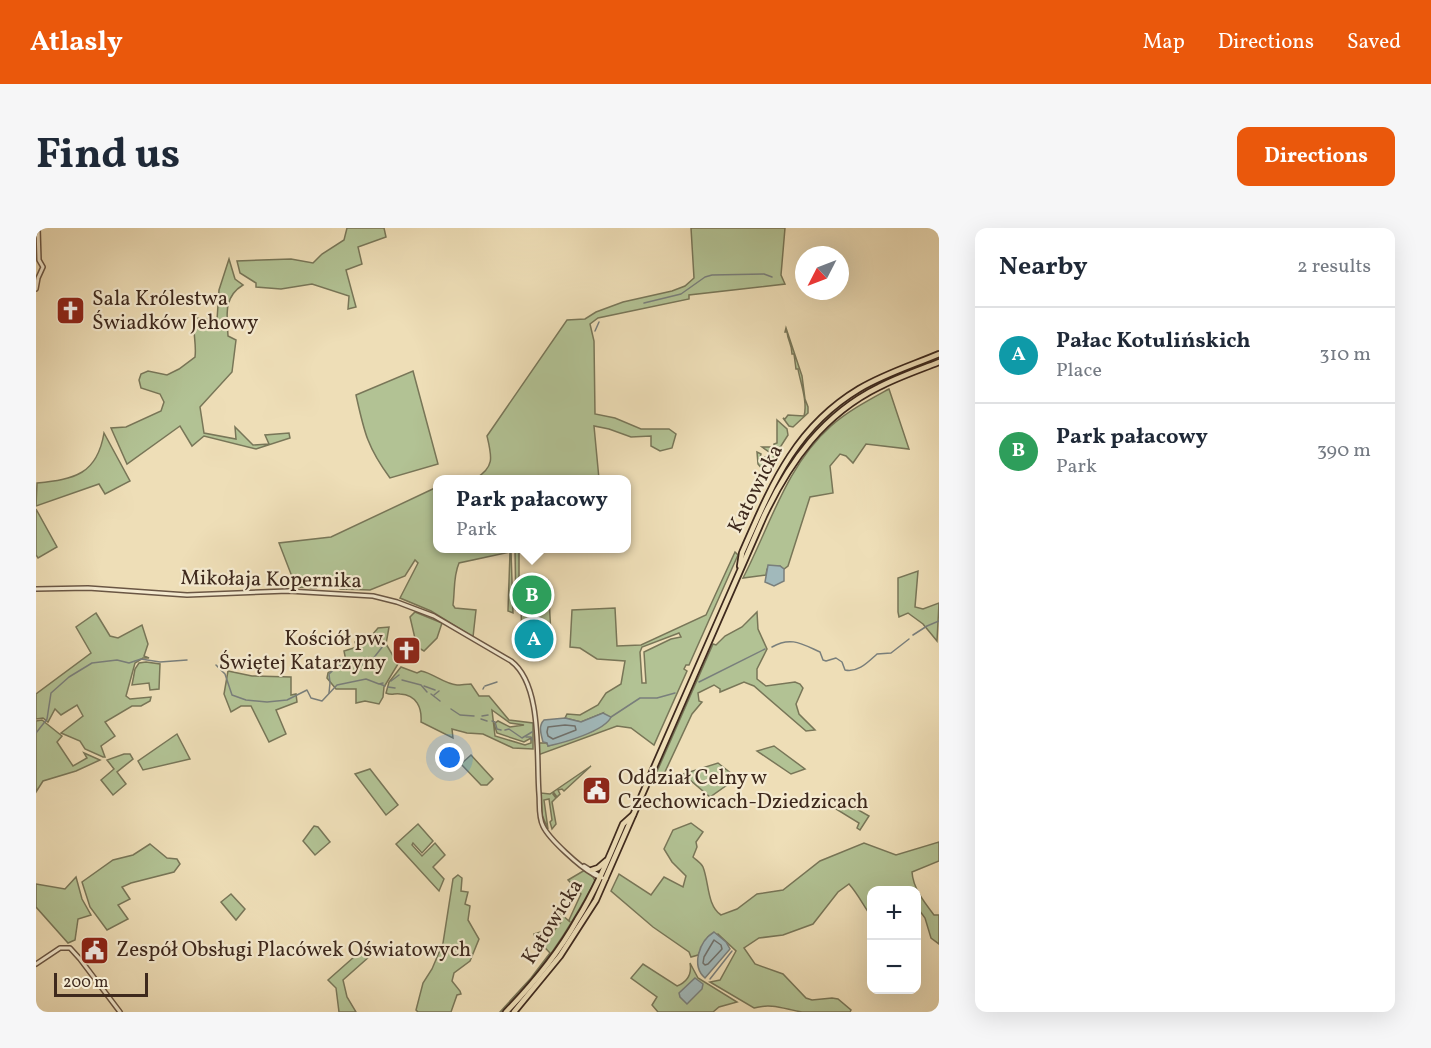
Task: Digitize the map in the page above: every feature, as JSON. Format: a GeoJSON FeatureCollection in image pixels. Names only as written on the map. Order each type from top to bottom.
{"type":"FeatureCollection","features":[{"type":"Feature","properties":{"kind":"main road","name":"Katowicka"},"geometry":{"type":"LineString","coordinates":[[739,574],[742,553],[776,477],[807,432],[836,404],[860,388],[939,354]]}},
{"type":"Feature","properties":{"kind":"main road","name":"Katowicka"},"geometry":{"type":"LineString","coordinates":[[514,1012],[564,952],[584,921],[635,813],[779,484],[813,437],[835,416],[881,386],[939,362]]}},
{"type":"Feature","properties":{"kind":"main road","name":"Katowicka"},"geometry":{"type":"LineString","coordinates":[[507,1012],[536,980],[560,948],[603,878],[623,824],[635,813]]}},
{"type":"Feature","properties":{"kind":"main road"},"geometry":{"type":"LineString","coordinates":[[591,870],[600,867],[608,860]]}},
{"type":"Feature","properties":{"kind":"street"},"geometry":{"type":"LineString","coordinates":[[36,287],[38,273],[43,267],[37,260],[38,228]]}},
{"type":"Feature","properties":{"kind":"street","name":"Mikołaja Kopernika"},"geometry":{"type":"LineString","coordinates":[[36,589],[88,588],[187,595],[288,591],[379,597],[424,612],[446,623],[511,661],[521,672],[535,706],[542,825],[582,866]]}},
{"type":"Feature","properties":{"kind":"street"},"geometry":{"type":"LineString","coordinates":[[582,866],[603,878]]}},
{"type":"Feature","properties":{"kind":"street"},"geometry":{"type":"LineString","coordinates":[[582,866],[594,875],[603,878]]}},
{"type":"Feature","properties":{"kind":"street"},"geometry":{"type":"LineString","coordinates":[[36,964],[60,948],[70,948],[120,1012]]}},
{"type":"Feature","properties":{"kind":"green space"},"geometry":{"type":"Polygon","coordinates":[[[347,228],[384,228],[386,237],[358,247],[362,264],[346,270],[356,307],[348,309],[349,296],[312,284],[281,289],[256,287],[256,283],[240,273],[237,261],[291,259],[313,263],[322,254],[344,240],[347,228]]]}},
{"type":"Feature","properties":{"kind":"green space"},"geometry":{"type":"Polygon","coordinates":[[[691,228],[785,228],[781,275],[785,284],[689,295],[689,299],[598,318],[590,324],[594,341],[595,414],[615,418],[641,429],[669,429],[676,434],[672,448],[660,451],[651,446],[651,436],[631,437],[594,426],[599,475],[481,475],[489,466],[491,456],[487,436],[567,320],[585,319],[596,312],[623,302],[672,291],[685,286],[694,278],[691,228]]]}},
{"type":"Feature","properties":{"kind":"green space"},"geometry":{"type":"Polygon","coordinates":[[[229,259],[235,279],[243,285],[232,295],[228,308],[228,336],[236,340],[232,372],[200,407],[204,433],[236,439],[235,427],[253,445],[269,444],[265,435],[289,433],[290,438],[256,449],[204,436],[192,446],[180,426],[127,464],[111,428],[126,427],[161,411],[164,402],[160,394],[141,388],[139,380],[141,374],[148,371],[167,375],[195,357],[196,318],[217,320],[219,290],[229,259]]]}},
{"type":"Feature","properties":{"kind":"green space"},"geometry":{"type":"Polygon","coordinates":[[[786,328],[802,376],[808,407],[808,413],[793,427],[789,426],[783,418],[785,419],[788,415],[804,416],[805,404],[794,354],[792,354],[787,332],[785,332],[786,328]]]}},
{"type":"Feature","properties":{"kind":"green space"},"geometry":{"type":"Polygon","coordinates":[[[413,371],[438,464],[390,478],[367,438],[356,395],[413,371]]]}},
{"type":"Feature","properties":{"kind":"green space"},"geometry":{"type":"Polygon","coordinates":[[[889,389],[909,449],[866,444],[853,463],[840,454],[830,466],[833,493],[810,497],[788,566],[784,569],[780,566],[767,569],[766,575],[743,578],[790,478],[815,442],[844,415],[889,389]]]}},
{"type":"Feature","properties":{"kind":"green space"},"geometry":{"type":"Polygon","coordinates":[[[777,420],[787,429],[788,435],[767,468],[763,470],[758,464],[757,452],[761,454],[762,461],[765,457],[770,456],[769,452],[762,447],[774,447],[777,443],[777,420]]]}},
{"type":"Feature","properties":{"kind":"green space"},"geometry":{"type":"Polygon","coordinates":[[[104,433],[130,481],[105,494],[99,484],[36,506],[37,483],[62,479],[82,472],[96,458],[104,433]]]}},
{"type":"Feature","properties":{"kind":"green space"},"geometry":{"type":"Polygon","coordinates":[[[433,489],[433,553],[505,553],[459,563],[457,568],[453,605],[455,608],[476,610],[473,637],[431,611],[400,598],[418,563],[415,560],[405,576],[370,590],[340,589],[336,578],[314,582],[316,588],[296,587],[279,543],[331,537],[433,489]]]}},
{"type":"Feature","properties":{"kind":"green space"},"geometry":{"type":"Polygon","coordinates":[[[36,509],[57,547],[38,558],[36,555],[36,509]]]}},
{"type":"Feature","properties":{"kind":"green space"},"geometry":{"type":"Polygon","coordinates":[[[735,552],[738,555],[689,665],[686,665],[684,669],[687,671],[654,745],[631,728],[617,726],[538,755],[538,743],[547,743],[548,746],[593,731],[603,713],[581,722],[565,718],[567,714],[580,715],[598,705],[606,693],[621,684],[625,661],[597,659],[580,648],[570,647],[572,610],[615,608],[617,646],[641,645],[706,615],[735,552]],[[679,633],[642,647],[640,652],[642,683],[646,683],[644,652],[671,639],[681,637],[679,633]]]}},
{"type":"Feature","properties":{"kind":"green space"},"geometry":{"type":"Polygon","coordinates":[[[510,553],[511,553],[513,613],[508,611],[510,553]]]}},
{"type":"Feature","properties":{"kind":"green space"},"geometry":{"type":"Polygon","coordinates":[[[515,553],[519,553],[519,580],[548,580],[551,635],[522,635],[521,610],[516,610],[515,553]]]}},
{"type":"Feature","properties":{"kind":"green space"},"geometry":{"type":"Polygon","coordinates":[[[918,571],[915,607],[923,609],[939,603],[937,641],[923,624],[908,613],[899,617],[898,578],[918,571]]]}},
{"type":"Feature","properties":{"kind":"green space"},"geometry":{"type":"Polygon","coordinates":[[[415,612],[442,623],[437,638],[424,651],[417,647],[410,617],[415,612]]]}},
{"type":"Feature","properties":{"kind":"green space"},"geometry":{"type":"Polygon","coordinates":[[[757,612],[758,629],[767,649],[757,669],[757,679],[766,686],[795,682],[800,684],[803,688],[796,704],[799,714],[815,730],[806,731],[754,686],[744,682],[720,692],[720,689],[714,685],[698,693],[699,701],[702,702],[692,714],[664,774],[655,776],[713,644],[716,645],[725,636],[742,627],[757,612]]]}},
{"type":"Feature","properties":{"kind":"green space"},"geometry":{"type":"Polygon","coordinates":[[[96,613],[110,636],[118,638],[142,625],[148,644],[144,656],[149,658],[143,658],[135,663],[126,696],[130,699],[151,697],[150,701],[141,706],[132,706],[105,722],[115,736],[101,746],[105,757],[85,749],[80,741],[61,733],[83,716],[77,705],[61,715],[55,709],[48,722],[43,718],[36,719],[36,694],[91,653],[76,627],[96,613]]]}},
{"type":"Feature","properties":{"kind":"green space"},"geometry":{"type":"Polygon","coordinates":[[[389,627],[386,644],[398,664],[384,687],[383,697],[379,704],[365,701],[356,703],[356,689],[336,689],[327,678],[328,673],[335,667],[335,664],[346,661],[344,651],[357,647],[355,642],[368,640],[378,628],[389,627]]]}},
{"type":"Feature","properties":{"kind":"green space"},"geometry":{"type":"Polygon","coordinates":[[[139,663],[160,664],[159,689],[150,690],[149,683],[132,685],[135,669],[139,663]]]}},
{"type":"Feature","properties":{"kind":"green space"},"geometry":{"type":"Polygon","coordinates":[[[401,667],[417,673],[425,672],[452,684],[471,684],[479,696],[489,696],[509,720],[533,723],[533,749],[513,748],[483,734],[452,729],[453,738],[421,722],[419,707],[411,697],[386,693],[389,682],[401,667]],[[492,710],[495,736],[525,745],[531,743],[531,738],[524,742],[497,733],[494,724],[498,721],[510,727],[524,725],[510,723],[492,710]]]}},
{"type":"Feature","properties":{"kind":"green space"},"geometry":{"type":"Polygon","coordinates":[[[228,671],[252,676],[291,677],[291,695],[296,694],[297,702],[276,710],[286,734],[269,742],[251,706],[241,706],[231,712],[224,694],[228,671]]]}},
{"type":"Feature","properties":{"kind":"green space"},"geometry":{"type":"Polygon","coordinates":[[[42,720],[62,736],[57,742],[73,766],[87,758],[84,753],[100,760],[76,771],[43,781],[36,792],[36,721],[42,720]]]}},
{"type":"Feature","properties":{"kind":"green space"},"geometry":{"type":"Polygon","coordinates":[[[177,734],[190,759],[143,770],[138,761],[177,734]]]}},
{"type":"Feature","properties":{"kind":"green space"},"geometry":{"type":"Polygon","coordinates":[[[774,746],[805,769],[791,774],[757,751],[774,746]]]}},
{"type":"Feature","properties":{"kind":"green space"},"geometry":{"type":"Polygon","coordinates":[[[130,754],[133,759],[117,772],[126,784],[113,795],[101,780],[114,769],[107,760],[130,754]]]}},
{"type":"Feature","properties":{"kind":"green space"},"geometry":{"type":"Polygon","coordinates":[[[471,755],[493,779],[487,785],[481,785],[461,764],[471,755]]]}},
{"type":"Feature","properties":{"kind":"green space"},"geometry":{"type":"Polygon","coordinates":[[[718,763],[737,778],[710,797],[683,774],[718,763]]]}},
{"type":"Feature","properties":{"kind":"green space"},"geometry":{"type":"Polygon","coordinates":[[[591,766],[564,791],[558,790],[560,794],[557,797],[553,794],[556,798],[552,802],[556,824],[552,829],[549,799],[544,800],[548,829],[542,815],[541,793],[550,794],[591,766]]]}},
{"type":"Feature","properties":{"kind":"green space"},"geometry":{"type":"Polygon","coordinates":[[[370,769],[398,805],[386,815],[355,774],[370,769]]]}},
{"type":"Feature","properties":{"kind":"green space"},"geometry":{"type":"Polygon","coordinates":[[[841,800],[869,816],[860,830],[857,828],[859,823],[836,809],[841,800]]]}},
{"type":"Feature","properties":{"kind":"green space"},"geometry":{"type":"Polygon","coordinates":[[[691,823],[703,832],[696,842],[697,847],[693,857],[703,867],[713,906],[721,915],[737,909],[757,894],[783,890],[820,861],[864,843],[896,855],[939,842],[939,861],[912,872],[915,886],[867,886],[867,910],[849,884],[838,892],[813,924],[783,935],[759,938],[744,948],[755,964],[783,974],[806,998],[812,1000],[838,999],[851,1010],[850,1012],[802,1012],[772,1006],[754,1008],[710,982],[720,980],[736,951],[718,934],[708,937],[698,955],[691,957],[689,952],[653,927],[611,891],[619,874],[651,895],[664,877],[683,887],[686,876],[672,862],[664,849],[673,830],[691,823]]]}},
{"type":"Feature","properties":{"kind":"green space"},"geometry":{"type":"Polygon","coordinates":[[[418,824],[433,841],[422,853],[413,843],[412,845],[422,856],[435,843],[445,855],[433,867],[444,879],[439,891],[396,844],[418,824]]]}},
{"type":"Feature","properties":{"kind":"green space"},"geometry":{"type":"Polygon","coordinates":[[[314,826],[318,827],[330,842],[315,855],[303,841],[314,826]]]}},
{"type":"Feature","properties":{"kind":"green space"},"geometry":{"type":"Polygon","coordinates":[[[150,844],[167,858],[177,859],[180,864],[174,872],[122,887],[130,899],[118,905],[128,919],[107,930],[90,907],[82,882],[113,860],[133,855],[150,844]]]}},
{"type":"Feature","properties":{"kind":"green space"},"geometry":{"type":"Polygon","coordinates":[[[585,870],[595,881],[574,917],[554,950],[530,981],[503,1012],[500,1012],[550,953],[534,934],[540,932],[548,938],[561,922],[554,915],[556,912],[570,922],[581,894],[568,880],[585,870]]]}},
{"type":"Feature","properties":{"kind":"green space"},"geometry":{"type":"Polygon","coordinates":[[[458,875],[462,878],[461,891],[468,892],[465,904],[470,906],[468,920],[479,939],[470,961],[454,973],[452,981],[461,994],[457,995],[451,1012],[418,1012],[416,1010],[423,983],[443,943],[453,879],[458,875]]]}},
{"type":"Feature","properties":{"kind":"green space"},"geometry":{"type":"Polygon","coordinates":[[[76,877],[82,899],[91,915],[78,919],[75,940],[68,943],[36,907],[36,884],[65,889],[76,877]]]}},
{"type":"Feature","properties":{"kind":"green space"},"geometry":{"type":"Polygon","coordinates":[[[231,894],[245,909],[236,920],[221,902],[231,894]]]}},
{"type":"Feature","properties":{"kind":"green space"},"geometry":{"type":"Polygon","coordinates":[[[921,896],[934,915],[939,915],[939,944],[931,938],[921,912],[921,896]]]}},
{"type":"Feature","properties":{"kind":"green space"},"geometry":{"type":"Polygon","coordinates":[[[363,949],[370,956],[343,980],[347,997],[356,1012],[339,1012],[336,988],[328,980],[363,949]]]}},
{"type":"Feature","properties":{"kind":"green space"},"geometry":{"type":"Polygon","coordinates":[[[690,963],[698,978],[737,1002],[719,1007],[713,1012],[658,1012],[652,1005],[657,997],[631,978],[643,964],[677,986],[688,977],[690,963]]]}},
{"type":"Feature","properties":{"kind":"water"},"geometry":{"type":"Polygon","coordinates":[[[768,565],[780,566],[784,569],[784,581],[774,586],[765,582],[768,565]]]}},
{"type":"Feature","properties":{"kind":"water"},"geometry":{"type":"Polygon","coordinates":[[[603,713],[611,717],[592,732],[548,746],[543,742],[541,727],[544,720],[565,718],[581,722],[603,713]]]}},
{"type":"Feature","properties":{"kind":"water"},"geometry":{"type":"Polygon","coordinates":[[[714,932],[726,942],[730,949],[705,978],[698,967],[699,954],[704,941],[714,932]]]}},
{"type":"Feature","properties":{"kind":"water"},"geometry":{"type":"Polygon","coordinates":[[[695,978],[703,984],[702,989],[687,1004],[679,993],[695,978]]]}},
{"type":"Feature","properties":{"kind":"waterway"},"geometry":{"type":"LineString","coordinates":[[644,303],[681,294],[705,277],[712,275],[764,274],[772,277]]}},
{"type":"Feature","properties":{"kind":"waterway"},"geometry":{"type":"LineString","coordinates":[[595,331],[599,322]]}},
{"type":"Feature","properties":{"kind":"waterway"},"geometry":{"type":"LineString","coordinates":[[913,635],[939,621]]}},
{"type":"Feature","properties":{"kind":"waterway"},"geometry":{"type":"LineString","coordinates":[[772,647],[785,642],[802,644],[820,652],[823,660],[836,658],[842,662],[845,670],[850,671],[862,666],[877,654],[891,653],[909,639]]}},
{"type":"Feature","properties":{"kind":"waterway"},"geometry":{"type":"LineString","coordinates":[[356,666],[365,658],[372,660],[383,646]]}},
{"type":"Feature","properties":{"kind":"waterway"},"geometry":{"type":"LineString","coordinates":[[699,682],[765,649]]}},
{"type":"Feature","properties":{"kind":"waterway"},"geometry":{"type":"LineString","coordinates":[[36,733],[47,719],[51,693],[69,677],[92,663],[117,660],[129,663],[141,659],[160,662],[187,660]]}},
{"type":"Feature","properties":{"kind":"waterway"},"geometry":{"type":"LineString","coordinates":[[359,665],[371,661]]}},
{"type":"Feature","properties":{"kind":"waterway"},"geometry":{"type":"LineString","coordinates":[[329,693],[329,674],[337,667],[346,664]]}},
{"type":"Feature","properties":{"kind":"waterway"},"geometry":{"type":"LineString","coordinates":[[216,665],[225,674],[232,695],[246,700],[267,702],[287,700],[307,690],[311,698],[322,701],[337,685],[366,679],[379,684],[383,683]]}},
{"type":"Feature","properties":{"kind":"waterway"},"geometry":{"type":"LineString","coordinates":[[391,681],[399,675]]}},
{"type":"Feature","properties":{"kind":"waterway"},"geometry":{"type":"LineString","coordinates":[[402,680],[421,685],[427,692]]}},
{"type":"Feature","properties":{"kind":"waterway"},"geometry":{"type":"LineString","coordinates":[[485,686],[497,682]]}},
{"type":"Feature","properties":{"kind":"waterway"},"geometry":{"type":"LineString","coordinates":[[380,684],[385,686]]}},
{"type":"Feature","properties":{"kind":"waterway"},"geometry":{"type":"LineString","coordinates":[[424,686],[435,690]]}},
{"type":"Feature","properties":{"kind":"waterway"},"geometry":{"type":"LineString","coordinates":[[388,687],[395,688]]}},
{"type":"Feature","properties":{"kind":"waterway"},"geometry":{"type":"LineString","coordinates":[[434,695],[439,691]]}},
{"type":"Feature","properties":{"kind":"waterway"},"geometry":{"type":"LineString","coordinates":[[611,717],[640,698],[657,698],[675,693]]}},
{"type":"Feature","properties":{"kind":"waterway"},"geometry":{"type":"LineString","coordinates":[[431,694],[440,701]]}},
{"type":"Feature","properties":{"kind":"waterway"},"geometry":{"type":"LineString","coordinates":[[451,709],[460,715],[474,716]]}},
{"type":"Feature","properties":{"kind":"waterway"},"geometry":{"type":"LineString","coordinates":[[482,716],[488,715]]}},
{"type":"Feature","properties":{"kind":"waterway"},"geometry":{"type":"LineString","coordinates":[[481,719],[487,721]]}},
{"type":"Feature","properties":{"kind":"waterway"},"geometry":{"type":"LineString","coordinates":[[492,721],[495,722],[497,729],[501,730]]}},
{"type":"Feature","properties":{"kind":"waterway"},"geometry":{"type":"LineString","coordinates":[[505,730],[509,729],[522,738],[532,732]]}},
{"type":"Feature","properties":{"kind":"waterway"},"geometry":{"type":"LineString","coordinates":[[526,737],[531,737],[532,740]]}},
{"type":"Feature","properties":{"kind":"waterway"},"geometry":{"type":"LineString","coordinates":[[710,979],[732,951]]}},
{"type":"Feature","properties":{"kind":"place","name":"Sala Królestwa Świadków Jehowy"},"geometry":{"type":"Point","coordinates":[71,311]}},
{"type":"Feature","properties":{"kind":"place","name":"Park pałacowy"},"geometry":{"type":"Point","coordinates":[532,595]}},
{"type":"Feature","properties":{"kind":"place","name":"Pałac Kotulińskich"},"geometry":{"type":"Point","coordinates":[534,639]}},
{"type":"Feature","properties":{"kind":"place","name":"Kościół pw. Świętej Katarzyny"},"geometry":{"type":"Point","coordinates":[407,651]}},
{"type":"Feature","properties":{"kind":"place","name":"Oddział Celny w Czechowicach-Dziedzicach"},"geometry":{"type":"Point","coordinates":[597,790]}},
{"type":"Feature","properties":{"kind":"place","name":"Zespół Obsługi Placówek Oświatowych"},"geometry":{"type":"Point","coordinates":[95,950]}}]}
